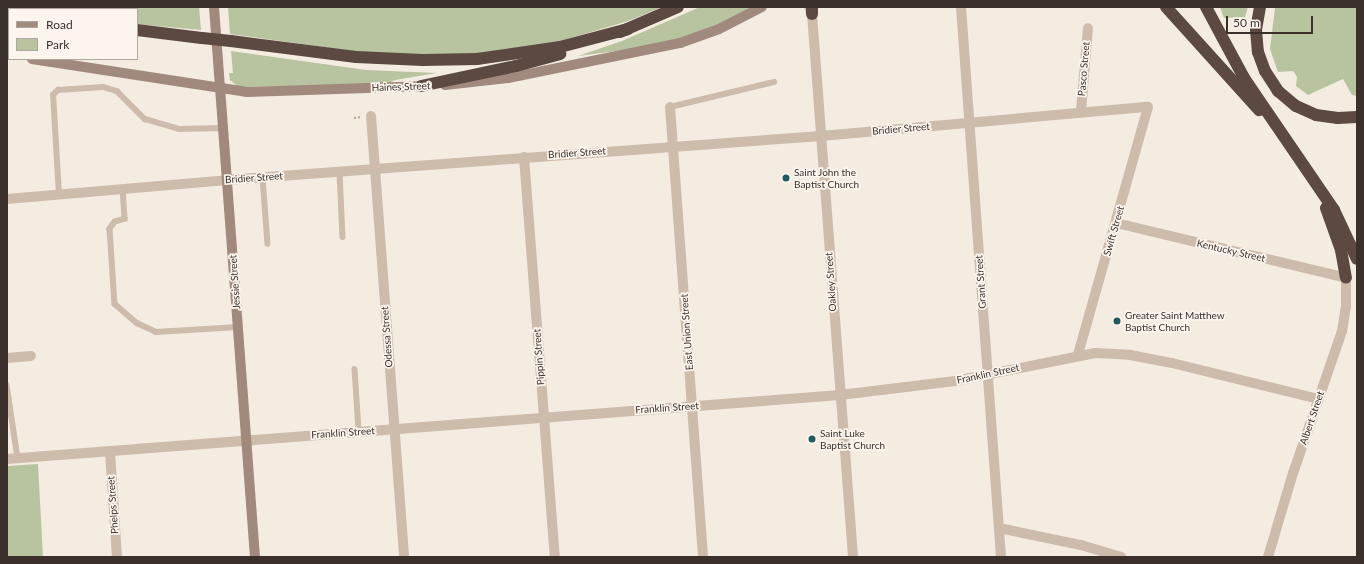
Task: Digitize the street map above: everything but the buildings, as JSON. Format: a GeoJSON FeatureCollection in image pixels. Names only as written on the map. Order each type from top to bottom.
{"type":"FeatureCollection","features":[{"type":"Feature","properties":{"kind":"highway"},"geometry":{"type":"LineString","coordinates":[[421,86],[516,66],[565,52],[628,29],[678,7]]}},
{"type":"Feature","properties":{"kind":"highway"},"geometry":{"type":"LineString","coordinates":[[1166,7],[1239,91],[1281,131]]}},
{"type":"Feature","properties":{"kind":"highway"},"geometry":{"type":"LineString","coordinates":[[1206,7],[1240,72],[1334,210],[1357,259]]}},
{"type":"Feature","properties":{"kind":"highway"},"geometry":{"type":"LineString","coordinates":[[1260,7],[1256,30],[1258,52],[1265,71],[1278,91],[1296,106],[1316,115],[1338,118],[1357,117]]}},
{"type":"Feature","properties":{"kind":"highway"},"geometry":{"type":"LineString","coordinates":[[138,30],[356,57],[423,60],[477,59],[560,47],[628,29]]}},
{"type":"Feature","properties":{"kind":"highway"},"geometry":{"type":"LineString","coordinates":[[1305,166],[1333,227],[1342,257],[1346,278]]}},
{"type":"Feature","properties":{"kind":"street","name":"Jessie Street"},"geometry":{"type":"LineString","coordinates":[[214,7],[256,557]]}},
{"type":"Feature","properties":{"kind":"street","name":"Haines Street"},"geometry":{"type":"LineString","coordinates":[[38,60],[221,89],[261,92],[421,86],[508,78],[658,48],[719,30],[762,7]]}},
{"type":"Feature","properties":{"kind":"street","name":"Grant Street"},"geometry":{"type":"LineString","coordinates":[[960,7],[988,374],[1000,557]]}},
{"type":"Feature","properties":{"kind":"street","name":"Oakley Street"},"geometry":{"type":"LineString","coordinates":[[811,9],[853,557]]}},
{"type":"Feature","properties":{"kind":"street","name":"Pasco Street"},"geometry":{"type":"LineString","coordinates":[[1081,111],[1088,28]]}},
{"type":"Feature","properties":{"kind":"street","name":"East Union Street"},"geometry":{"type":"LineString","coordinates":[[670,107],[703,557]]}},
{"type":"Feature","properties":{"kind":"street","name":"Bridier Street"},"geometry":{"type":"LineString","coordinates":[[7,199],[524,157],[821,136],[969,123],[1081,111],[1148,107]]}},
{"type":"Feature","properties":{"kind":"street","name":"Swift Street"},"geometry":{"type":"LineString","coordinates":[[1078,355],[1148,107]]}},
{"type":"Feature","properties":{"kind":"street","name":"Odessa Street"},"geometry":{"type":"LineString","coordinates":[[371,116],[404,557]]}},
{"type":"Feature","properties":{"kind":"street","name":"Pippin Street"},"geometry":{"type":"LineString","coordinates":[[524,157],[554,557]]}},
{"type":"Feature","properties":{"kind":"street","name":"Kentucky Street"},"geometry":{"type":"LineString","coordinates":[[1116,223],[1346,278]]}},
{"type":"Feature","properties":{"kind":"street","name":"Albert Street"},"geometry":{"type":"LineString","coordinates":[[1268,557],[1343,327],[1346,278]]}},
{"type":"Feature","properties":{"kind":"street","name":"Franklin Street"},"geometry":{"type":"LineString","coordinates":[[7,460],[359,431],[840,396],[955,381],[1078,355],[1111,353],[1149,358],[1319,399]]}},
{"type":"Feature","properties":{"kind":"street"},"geometry":{"type":"LineString","coordinates":[[7,358],[31,356]]}},
{"type":"Feature","properties":{"kind":"street","name":"Phelps Street"},"geometry":{"type":"LineString","coordinates":[[110,452],[117,557]]}},
{"type":"Feature","properties":{"kind":"street"},"geometry":{"type":"LineString","coordinates":[[999,528],[1081,544],[1121,557]]}},
{"type":"Feature","properties":{"kind":"lane"},"geometry":{"type":"LineString","coordinates":[[670,107],[774,82]]}},
{"type":"Feature","properties":{"kind":"lane"},"geometry":{"type":"LineString","coordinates":[[58,195],[53,95],[58,90],[103,87],[117,91],[145,119],[178,129],[224,128]]}},
{"type":"Feature","properties":{"kind":"lane"},"geometry":{"type":"LineString","coordinates":[[340,172],[344,237]]}},
{"type":"Feature","properties":{"kind":"lane"},"geometry":{"type":"LineString","coordinates":[[263,178],[268,244]]}},
{"type":"Feature","properties":{"kind":"lane"},"geometry":{"type":"LineString","coordinates":[[123,190],[125,219],[115,222],[110,229],[115,304],[137,322],[156,332],[238,327]]}},
{"type":"Feature","properties":{"kind":"lane"},"geometry":{"type":"LineString","coordinates":[[355,369],[359,431]]}},
{"type":"Feature","properties":{"kind":"lane"},"geometry":{"type":"LineString","coordinates":[[7,385],[18,459]]}},
{"type":"Feature","properties":{"kind":"green space"},"geometry":{"type":"Polygon","coordinates":[[[22,7],[199,7],[201,30],[138,24],[138,8],[22,7]]]}},
{"type":"Feature","properties":{"kind":"green space"},"geometry":{"type":"Polygon","coordinates":[[[228,7],[662,7],[628,21],[561,41],[506,51],[452,56],[360,52],[230,34],[228,7]]]}},
{"type":"Feature","properties":{"kind":"green space"},"geometry":{"type":"Polygon","coordinates":[[[700,7],[756,7],[704,32],[647,47],[578,56],[622,41],[700,7]]]}},
{"type":"Feature","properties":{"kind":"green space"},"geometry":{"type":"Polygon","coordinates":[[[1220,7],[1248,7],[1245,17],[1224,18],[1220,7]]]}},
{"type":"Feature","properties":{"kind":"green space"},"geometry":{"type":"Polygon","coordinates":[[[1275,7],[1357,7],[1357,96],[1352,95],[1343,79],[1308,95],[1296,86],[1297,77],[1293,71],[1278,72],[1270,49],[1275,7]]]}},
{"type":"Feature","properties":{"kind":"green space"},"geometry":{"type":"Polygon","coordinates":[[[231,51],[366,70],[437,73],[395,80],[387,84],[238,87],[230,80],[229,73],[233,73],[231,51]]]}},
{"type":"Feature","properties":{"kind":"green space"},"geometry":{"type":"Polygon","coordinates":[[[38,464],[43,557],[7,557],[7,466],[38,464]]]}},
{"type":"Feature","properties":{"kind":"place","name":"Saint John the Baptist Church"},"geometry":{"type":"Point","coordinates":[786,178]}},
{"type":"Feature","properties":{"kind":"place","name":"Greater Saint Matthew Baptist Church"},"geometry":{"type":"Point","coordinates":[1117,321]}},
{"type":"Feature","properties":{"kind":"place","name":"Saint Luke Baptist Church"},"geometry":{"type":"Point","coordinates":[812,439]}}]}
